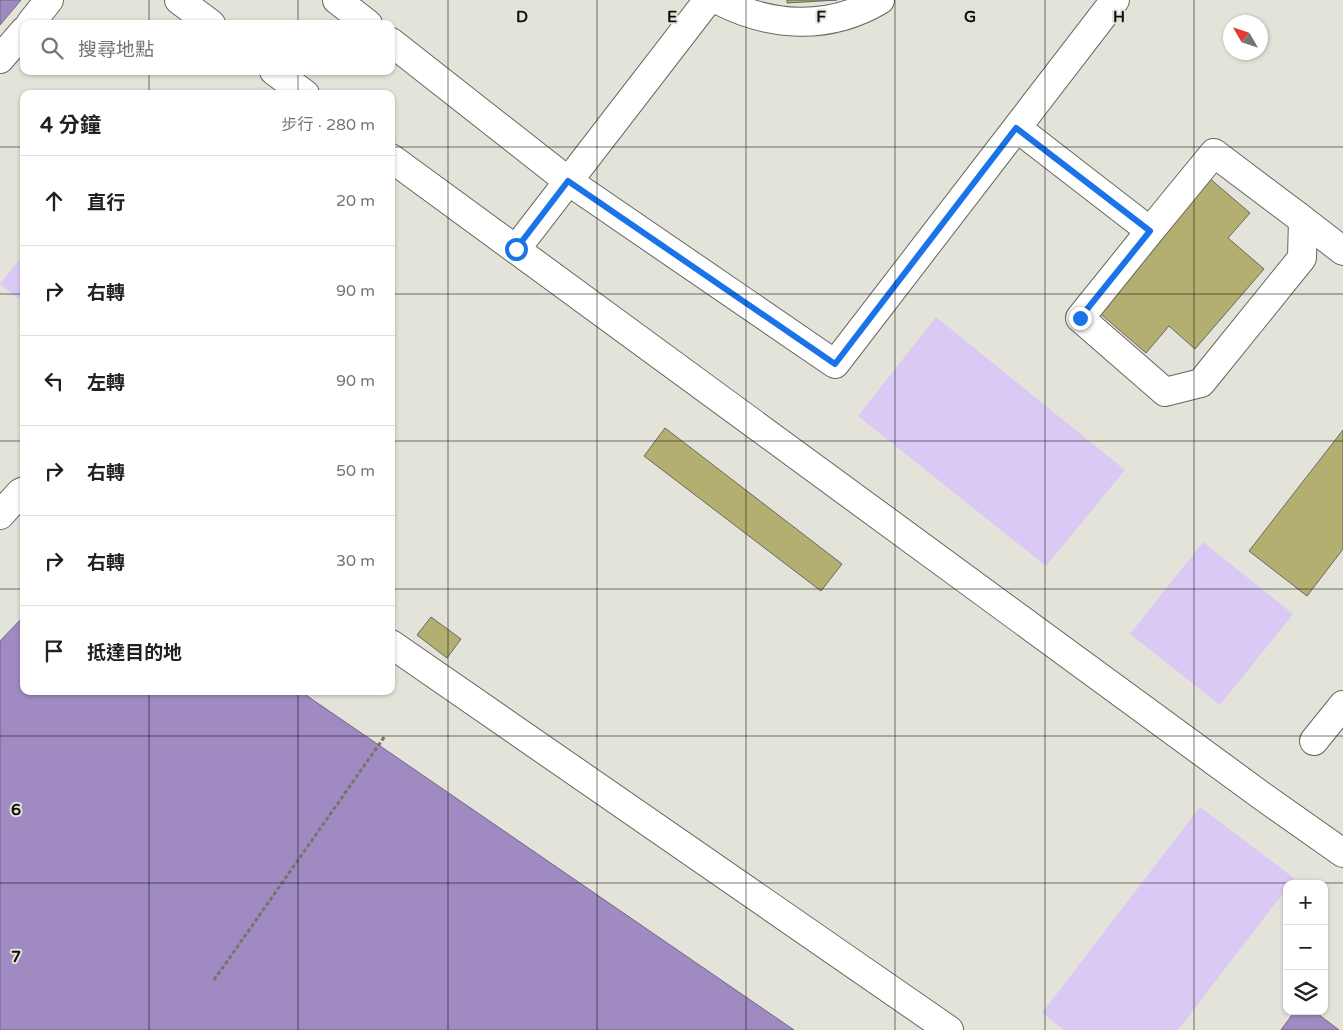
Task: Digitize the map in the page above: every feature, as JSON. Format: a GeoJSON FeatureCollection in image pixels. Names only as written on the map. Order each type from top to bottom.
{"type":"FeatureCollection","features":[{"type":"Feature","properties":{"kind":"street"},"geometry":{"type":"LineString","coordinates":[[33,20],[49,0]]}},
{"type":"Feature","properties":{"kind":"street"},"geometry":{"type":"LineString","coordinates":[[179,0],[206,20]]}},
{"type":"Feature","properties":{"kind":"street"},"geometry":{"type":"LineString","coordinates":[[338,0],[363,20]]}},
{"type":"Feature","properties":{"kind":"street"},"geometry":{"type":"LineString","coordinates":[[516,249],[708,0]]}},
{"type":"Feature","properties":{"kind":"street"},"geometry":{"type":"LineString","coordinates":[[718,0],[740,11],[772,20],[804,22],[837,18],[868,7],[880,0]]}},
{"type":"Feature","properties":{"kind":"street"},"geometry":{"type":"LineString","coordinates":[[395,45],[568,181],[835,364],[1115,0]]}},
{"type":"Feature","properties":{"kind":"street"},"geometry":{"type":"LineString","coordinates":[[0,59],[20,36]]}},
{"type":"Feature","properties":{"kind":"street"},"geometry":{"type":"LineString","coordinates":[[279,75],[300,90]]}},
{"type":"Feature","properties":{"kind":"street"},"geometry":{"type":"LineString","coordinates":[[1016,128],[1150,231]]}},
{"type":"Feature","properties":{"kind":"street"},"geometry":{"type":"LineString","coordinates":[[1304,220],[1302,258],[1201,383],[1165,392],[1080,318],[1214,154],[1304,220],[1343,251]]}},
{"type":"Feature","properties":{"kind":"street"},"geometry":{"type":"LineString","coordinates":[[395,161],[1262,796],[1343,853]]}},
{"type":"Feature","properties":{"kind":"street"},"geometry":{"type":"LineString","coordinates":[[0,514],[20,494]]}},
{"type":"Feature","properties":{"kind":"street"},"geometry":{"type":"LineString","coordinates":[[395,647],[949,1030]]}},
{"type":"Feature","properties":{"kind":"street"},"geometry":{"type":"LineString","coordinates":[[1314,741],[1343,705]]}},
{"type":"Feature","properties":{"kind":"path"},"geometry":{"type":"LineString","coordinates":[[214,980],[385,736]]}},
{"type":"Feature","properties":{"kind":"shaded area"},"geometry":{"type":"Polygon","coordinates":[[[0,0],[21,0],[0,25],[0,0]]]}},
{"type":"Feature","properties":{"kind":"shaded area"},"geometry":{"type":"Polygon","coordinates":[[[20,259],[20,300],[0,284],[20,259]]]}},
{"type":"Feature","properties":{"kind":"shaded area"},"geometry":{"type":"Polygon","coordinates":[[[936,317],[1125,470],[1046,566],[858,416],[936,317]]]}},
{"type":"Feature","properties":{"kind":"shaded area"},"geometry":{"type":"Polygon","coordinates":[[[1203,542],[1293,614],[1220,705],[1130,634],[1203,542]]]}},
{"type":"Feature","properties":{"kind":"shaded area"},"geometry":{"type":"Polygon","coordinates":[[[20,620],[20,695],[306,695],[794,1030],[0,1030],[0,641],[20,620]]]}},
{"type":"Feature","properties":{"kind":"shaded area"},"geometry":{"type":"Polygon","coordinates":[[[1200,807],[1294,878],[1293,880],[1283,880],[1283,893],[1178,1030],[1064,1030],[1042,1013],[1200,807]]]}},
{"type":"Feature","properties":{"kind":"shaded area"},"geometry":{"type":"Polygon","coordinates":[[[1292,1015],[1319,1015],[1339,1030],[1281,1030],[1292,1015]]]}},
{"type":"Feature","properties":{"kind":"building"},"geometry":{"type":"Polygon","coordinates":[[[787,0],[837,0],[787,3],[787,0]]]}},
{"type":"Feature","properties":{"kind":"building"},"geometry":{"type":"Polygon","coordinates":[[[1208,177],[1250,213],[1228,238],[1264,269],[1195,349],[1169,326],[1146,353],[1095,309],[1208,177]]]}},
{"type":"Feature","properties":{"kind":"building"},"geometry":{"type":"Polygon","coordinates":[[[665,428],[842,564],[821,591],[644,456],[665,428]]]}},
{"type":"Feature","properties":{"kind":"building"},"geometry":{"type":"Polygon","coordinates":[[[1343,430],[1343,549],[1307,596],[1249,551],[1343,430]]]}},
{"type":"Feature","properties":{"kind":"building"},"geometry":{"type":"Polygon","coordinates":[[[431,617],[461,639],[447,658],[417,635],[431,617]]]}},
{"type":"Feature","properties":{"kind":"route"},"geometry":{"type":"LineString","coordinates":[[516,249],[568,181],[835,364],[1016,128],[1150,231],[1080,318]]}}]}
